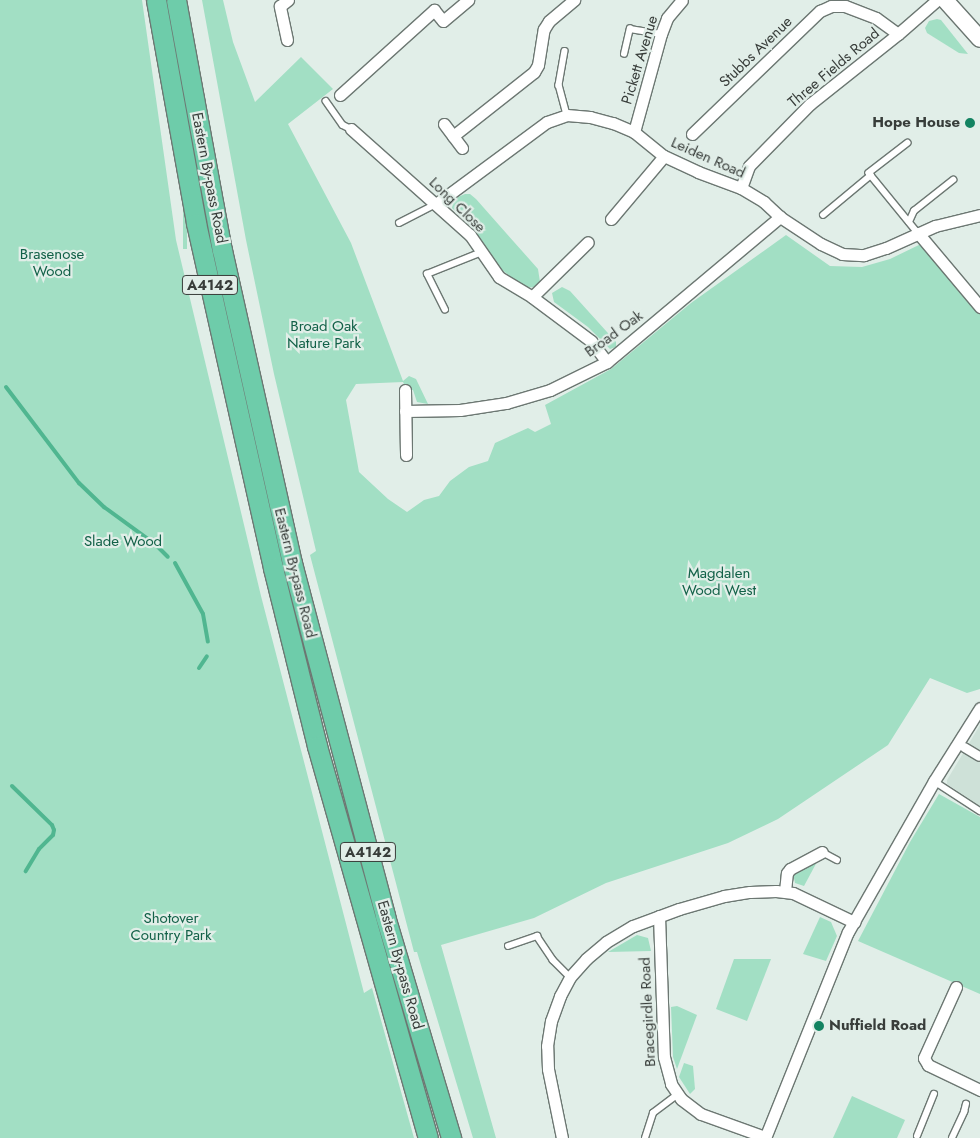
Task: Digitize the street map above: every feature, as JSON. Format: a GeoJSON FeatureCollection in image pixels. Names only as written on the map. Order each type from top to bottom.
{"type":"FeatureCollection","features":[{"type":"Feature","properties":{"kind":"highway","name":"Eastern By-pass Road"},"geometry":{"type":"LineString","coordinates":[[156,0],[196,223],[272,568],[322,764],[428,1138]]}},
{"type":"Feature","properties":{"kind":"highway","name":"Eastern By-pass Road"},"geometry":{"type":"LineString","coordinates":[[176,0],[222,250],[292,563],[385,916],[450,1138]]}},
{"type":"Feature","properties":{"kind":"main road"},"geometry":{"type":"LineString","coordinates":[[945,0],[980,39]]}},
{"type":"Feature","properties":{"kind":"street"},"geometry":{"type":"LineString","coordinates":[[287,40],[280,6],[288,0]]}},
{"type":"Feature","properties":{"kind":"street"},"geometry":{"type":"LineString","coordinates":[[340,95],[434,10],[443,21],[468,0]]}},
{"type":"Feature","properties":{"kind":"street"},"geometry":{"type":"LineString","coordinates":[[453,136],[534,72],[538,65],[544,29],[549,21],[574,0]]}},
{"type":"Feature","properties":{"kind":"street","name":"Three Fields Road"},"geometry":{"type":"LineString","coordinates":[[741,188],[749,166],[810,104],[898,34],[937,0]]}},
{"type":"Feature","properties":{"kind":"street","name":"Pickett Avenue"},"geometry":{"type":"LineString","coordinates":[[634,132],[661,34],[667,18],[680,1]]}},
{"type":"Feature","properties":{"kind":"street","name":"Stubbs Avenue"},"geometry":{"type":"LineString","coordinates":[[692,134],[820,11],[831,6],[844,6],[876,18],[898,34]]}},
{"type":"Feature","properties":{"kind":"street","name":"Leiden Road"},"geometry":{"type":"LineString","coordinates":[[436,204],[547,122],[567,115],[590,117],[614,123],[634,132],[664,156],[698,172],[741,188],[764,202],[780,218],[821,244],[842,254],[864,255],[956,220],[980,216]]}},
{"type":"Feature","properties":{"kind":"street"},"geometry":{"type":"LineString","coordinates":[[444,124],[462,148]]}},
{"type":"Feature","properties":{"kind":"street","name":"Long Close"},"geometry":{"type":"LineString","coordinates":[[351,129],[470,235],[499,277],[532,297],[591,341],[606,362]]}},
{"type":"Feature","properties":{"kind":"street"},"geometry":{"type":"LineString","coordinates":[[611,219],[664,156]]}},
{"type":"Feature","properties":{"kind":"street","name":"Broad Oak"},"geometry":{"type":"LineString","coordinates":[[405,411],[460,410],[506,403],[550,390],[606,362],[780,218]]}},
{"type":"Feature","properties":{"kind":"street"},"geometry":{"type":"LineString","coordinates":[[918,233],[980,307]]}},
{"type":"Feature","properties":{"kind":"street"},"geometry":{"type":"LineString","coordinates":[[532,297],[588,242]]}},
{"type":"Feature","properties":{"kind":"street"},"geometry":{"type":"LineString","coordinates":[[405,390],[406,455]]}},
{"type":"Feature","properties":{"kind":"street"},"geometry":{"type":"LineString","coordinates":[[766,1138],[854,922],[934,781],[980,708]]}},
{"type":"Feature","properties":{"kind":"street"},"geometry":{"type":"LineString","coordinates":[[964,747],[979,756]]}},
{"type":"Feature","properties":{"kind":"street"},"geometry":{"type":"LineString","coordinates":[[785,891],[787,873],[790,869],[822,852]]}},
{"type":"Feature","properties":{"kind":"street"},"geometry":{"type":"LineString","coordinates":[[562,1138],[548,1069],[547,1046],[555,1007],[570,977],[586,959],[606,942],[633,926],[659,916],[724,896],[750,892],[785,891],[854,922]]}},
{"type":"Feature","properties":{"kind":"street","name":"Bracegirdle Road"},"geometry":{"type":"LineString","coordinates":[[659,916],[664,1057],[668,1077],[686,1104],[701,1114],[766,1138]]}},
{"type":"Feature","properties":{"kind":"street"},"geometry":{"type":"LineString","coordinates":[[956,987],[924,1058],[928,1066],[980,1090]]}},
{"type":"Feature","properties":{"kind":"lane"},"geometry":{"type":"LineString","coordinates":[[624,54],[630,29],[661,34]]}},
{"type":"Feature","properties":{"kind":"lane"},"geometry":{"type":"LineString","coordinates":[[565,51],[559,85],[567,115]]}},
{"type":"Feature","properties":{"kind":"lane"},"geometry":{"type":"LineString","coordinates":[[326,101],[343,125],[351,129]]}},
{"type":"Feature","properties":{"kind":"lane"},"geometry":{"type":"LineString","coordinates":[[823,215],[871,175],[869,173],[908,143]]}},
{"type":"Feature","properties":{"kind":"lane"},"geometry":{"type":"LineString","coordinates":[[871,175],[918,233]]}},
{"type":"Feature","properties":{"kind":"lane"},"geometry":{"type":"LineString","coordinates":[[909,222],[914,210],[953,180]]}},
{"type":"Feature","properties":{"kind":"lane"},"geometry":{"type":"LineString","coordinates":[[399,223],[436,204]]}},
{"type":"Feature","properties":{"kind":"lane"},"geometry":{"type":"LineString","coordinates":[[445,310],[427,274],[482,252]]}},
{"type":"Feature","properties":{"kind":"lane"},"geometry":{"type":"LineString","coordinates":[[934,781],[980,811]]}},
{"type":"Feature","properties":{"kind":"lane"},"geometry":{"type":"LineString","coordinates":[[822,852],[837,860]]}},
{"type":"Feature","properties":{"kind":"lane"},"geometry":{"type":"LineString","coordinates":[[508,946],[537,936],[553,960],[570,977]]}},
{"type":"Feature","properties":{"kind":"lane"},"geometry":{"type":"LineString","coordinates":[[644,1138],[653,1113],[678,1094]]}},
{"type":"Feature","properties":{"kind":"lane"},"geometry":{"type":"LineString","coordinates":[[917,1136],[934,1094]]}},
{"type":"Feature","properties":{"kind":"lane"},"geometry":{"type":"LineString","coordinates":[[952,1138],[966,1104]]}},
{"type":"Feature","properties":{"kind":"shaded area"},"geometry":{"type":"Polygon","coordinates":[[[980,725],[980,806],[947,784],[947,780],[980,725]]]}},
{"type":"Feature","properties":{"kind":"green space","name":"Shotover Country Park"},"geometry":{"type":"Polygon","coordinates":[[[0,0],[142,0],[176,240],[261,596],[364,993],[372,988],[414,1138],[0,1138],[0,0]]]}},
{"type":"Feature","properties":{"kind":"green space"},"geometry":{"type":"Polygon","coordinates":[[[183,0],[187,0],[187,249],[183,249],[183,0]]]}},
{"type":"Feature","properties":{"kind":"green space","name":"Magdalen Wood West"},"geometry":{"type":"Polygon","coordinates":[[[202,0],[223,0],[233,42],[255,102],[301,57],[333,89],[288,124],[351,243],[403,381],[409,376],[416,379],[428,404],[417,402],[413,390],[407,390],[403,382],[356,384],[346,400],[359,472],[388,499],[407,512],[424,500],[439,496],[450,481],[469,467],[488,461],[495,443],[528,428],[535,432],[551,424],[545,405],[611,369],[691,303],[786,235],[830,266],[862,267],[890,259],[923,243],[980,313],[980,689],[967,693],[930,678],[888,745],[778,819],[728,843],[606,883],[534,918],[441,945],[496,1138],[473,1138],[417,952],[414,952],[310,555],[316,551],[274,374],[246,240],[202,0]]]}},
{"type":"Feature","properties":{"kind":"green space"},"geometry":{"type":"Polygon","coordinates":[[[941,20],[968,54],[959,53],[927,33],[925,28],[929,21],[941,20]]]}},
{"type":"Feature","properties":{"kind":"green space"},"geometry":{"type":"Polygon","coordinates":[[[470,194],[476,199],[538,269],[540,282],[534,287],[525,288],[501,269],[474,229],[452,208],[453,203],[458,197],[470,194]]]}},
{"type":"Feature","properties":{"kind":"green space"},"geometry":{"type":"Polygon","coordinates":[[[562,287],[570,291],[616,342],[616,347],[610,349],[588,327],[554,302],[552,293],[562,287]]]}},
{"type":"Feature","properties":{"kind":"green space"},"geometry":{"type":"Polygon","coordinates":[[[939,794],[980,817],[980,994],[858,941],[910,842],[939,794]]]}},
{"type":"Feature","properties":{"kind":"green space"},"geometry":{"type":"Polygon","coordinates":[[[818,860],[804,886],[795,883],[793,873],[818,860]]]}},
{"type":"Feature","properties":{"kind":"green space"},"geometry":{"type":"Polygon","coordinates":[[[820,917],[831,922],[837,936],[826,961],[803,954],[820,917]]]}},
{"type":"Feature","properties":{"kind":"green space"},"geometry":{"type":"Polygon","coordinates":[[[637,935],[648,938],[651,951],[608,952],[637,935]]]}},
{"type":"Feature","properties":{"kind":"green space"},"geometry":{"type":"Polygon","coordinates":[[[734,959],[771,959],[747,1021],[716,1009],[734,959]]]}},
{"type":"Feature","properties":{"kind":"green space"},"geometry":{"type":"Polygon","coordinates":[[[677,1006],[697,1015],[677,1069],[673,1057],[671,1007],[677,1006]]]}},
{"type":"Feature","properties":{"kind":"green space"},"geometry":{"type":"Polygon","coordinates":[[[684,1063],[693,1066],[695,1089],[690,1094],[679,1077],[684,1063]]]}},
{"type":"Feature","properties":{"kind":"green space"},"geometry":{"type":"Polygon","coordinates":[[[852,1096],[905,1120],[897,1138],[833,1138],[852,1096]]]}},
{"type":"Feature","properties":{"kind":"waterway"},"geometry":{"type":"LineString","coordinates":[[6,387],[79,483],[104,507],[155,544],[168,557]]}},
{"type":"Feature","properties":{"kind":"waterway"},"geometry":{"type":"LineString","coordinates":[[175,563],[203,614],[208,642]]}},
{"type":"Feature","properties":{"kind":"waterway"},"geometry":{"type":"LineString","coordinates":[[199,668],[207,656]]}},
{"type":"Feature","properties":{"kind":"waterway"},"geometry":{"type":"LineString","coordinates":[[12,786],[52,825],[54,830],[53,835],[39,849],[26,871]]}},
{"type":"Feature","properties":{"kind":"place","name":"Hope House"},"geometry":{"type":"Point","coordinates":[970,123]}},
{"type":"Feature","properties":{"kind":"place","name":"Nuffield Road"},"geometry":{"type":"Point","coordinates":[819,1026]}},
{"type":"Feature","properties":{"kind":"park label","name":"Brasenose Wood"},"geometry":{"type":"Point","coordinates":[52,262]}},
{"type":"Feature","properties":{"kind":"park label","name":"Broad Oak Nature Park"},"geometry":{"type":"Point","coordinates":[324,334]}},
{"type":"Feature","properties":{"kind":"park label","name":"Slade Wood"},"geometry":{"type":"Point","coordinates":[123,542]}}]}
